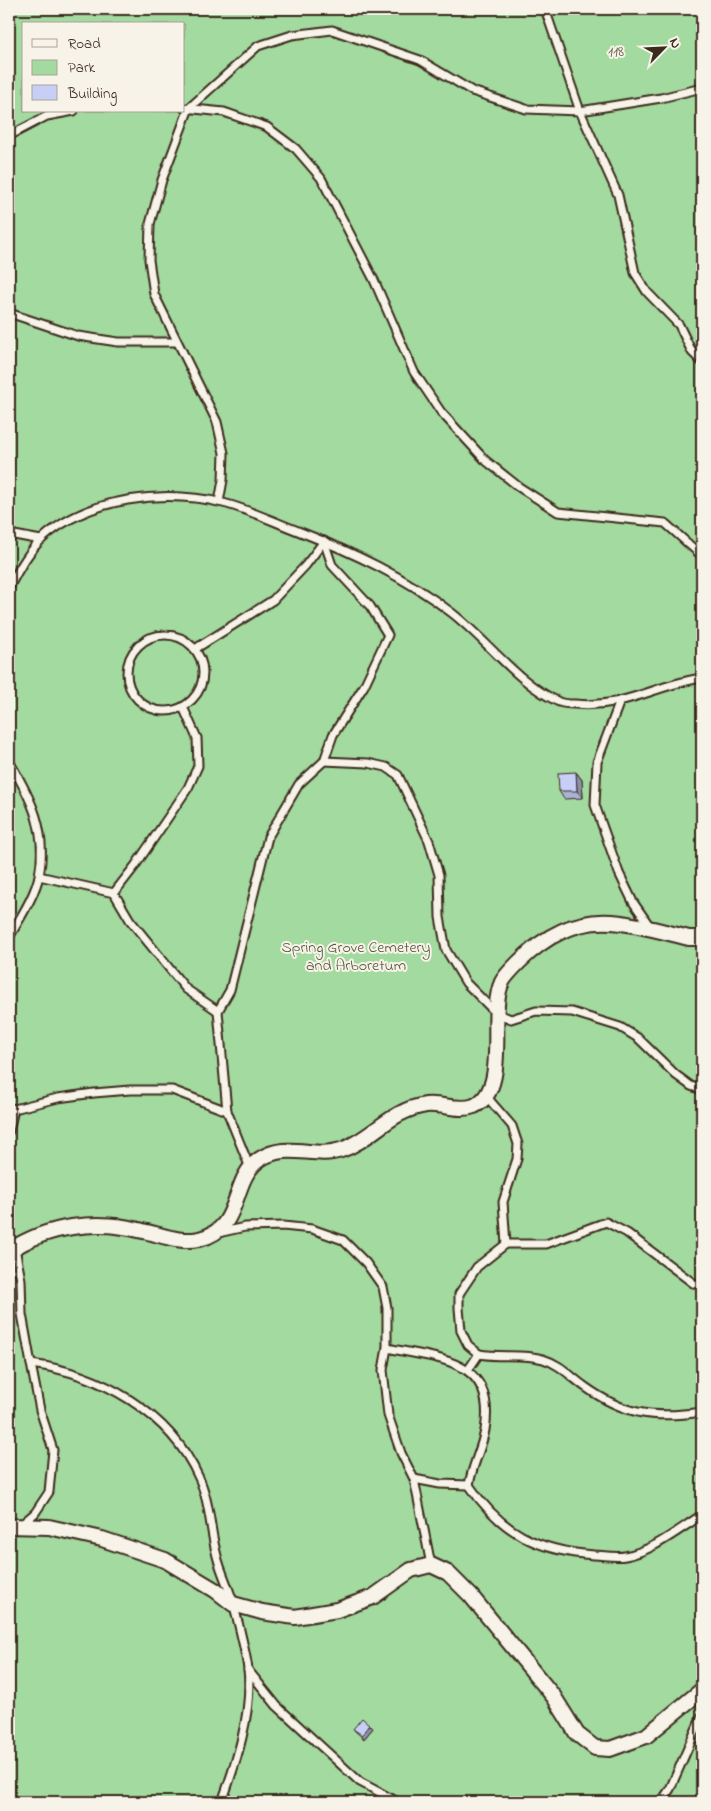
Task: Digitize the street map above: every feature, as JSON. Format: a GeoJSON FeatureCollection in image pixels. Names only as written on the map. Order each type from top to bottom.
{"type":"FeatureCollection","features":[{"type":"Feature","properties":{"kind":"street"},"geometry":{"type":"LineString","coordinates":[[12,1250],[58,1228],[80,1226],[114,1225],[174,1239],[198,1240],[218,1233],[232,1214],[250,1169],[260,1159],[275,1152],[294,1149],[318,1152],[340,1151],[358,1142],[378,1126],[401,1113],[426,1105],[465,1108],[475,1105],[486,1096],[497,1060],[496,1013],[502,982],[534,947],[555,933],[581,924],[611,922],[689,938],[702,938]]}},
{"type":"Feature","properties":{"kind":"street"},"geometry":{"type":"LineString","coordinates":[[14,1526],[49,1527],[102,1539],[165,1560],[215,1590],[234,1604],[262,1612],[295,1617],[337,1610],[373,1597],[412,1570],[431,1565],[448,1573],[471,1596],[554,1696],[577,1734],[595,1748],[610,1749],[646,1736],[702,1690]]}},
{"type":"Feature","properties":{"kind":"lane"},"geometry":{"type":"LineString","coordinates":[[545,9],[580,111],[618,196],[635,273],[647,292],[679,325],[692,352],[702,362]]}},
{"type":"Feature","properties":{"kind":"lane"},"geometry":{"type":"LineString","coordinates":[[186,108],[258,46],[292,35],[332,30],[420,60],[472,91],[526,109],[580,111],[661,98],[702,88]]}},
{"type":"Feature","properties":{"kind":"lane"},"geometry":{"type":"LineString","coordinates":[[186,108],[224,112],[267,127],[296,149],[321,178],[374,280],[414,372],[442,412],[485,460],[518,487],[558,512],[665,523],[702,556]]}},
{"type":"Feature","properties":{"kind":"lane"},"geometry":{"type":"LineString","coordinates":[[9,136],[47,116],[69,112]]}},
{"type":"Feature","properties":{"kind":"lane"},"geometry":{"type":"LineString","coordinates":[[185,112],[162,180],[150,224],[149,260],[154,294],[218,422],[224,453],[223,480],[219,502]]}},
{"type":"Feature","properties":{"kind":"lane"},"geometry":{"type":"LineString","coordinates":[[9,313],[78,336],[118,342],[177,342]]}},
{"type":"Feature","properties":{"kind":"lane"},"geometry":{"type":"LineString","coordinates":[[9,588],[42,540],[97,506],[139,499],[189,497],[219,502],[324,541],[397,577],[452,613],[536,689],[561,703],[589,706],[620,701],[635,698],[688,680],[702,678]]}},
{"type":"Feature","properties":{"kind":"lane"},"geometry":{"type":"LineString","coordinates":[[9,534],[42,540]]}},
{"type":"Feature","properties":{"kind":"lane"},"geometry":{"type":"LineString","coordinates":[[196,648],[273,600],[306,565],[324,541]]}},
{"type":"Feature","properties":{"kind":"lane"},"geometry":{"type":"LineString","coordinates":[[250,1169],[227,1111],[218,1011],[230,990],[268,837],[299,784],[324,761],[333,735],[364,686],[388,635],[370,606],[332,565],[324,541]]}},
{"type":"Feature","properties":{"kind":"lane"},"geometry":{"type":"LineString","coordinates":[[160,635],[173,635],[186,640],[196,648],[202,659],[203,683],[198,694],[183,707],[167,712],[155,710],[144,705],[128,685],[127,672],[130,658],[136,647],[147,639],[160,635]]}},
{"type":"Feature","properties":{"kind":"lane"},"geometry":{"type":"LineString","coordinates":[[620,701],[597,762],[595,805],[619,873],[633,902],[652,930]]}},
{"type":"Feature","properties":{"kind":"lane"},"geometry":{"type":"LineString","coordinates":[[114,893],[135,866],[188,788],[198,766],[197,738],[183,707]]}},
{"type":"Feature","properties":{"kind":"lane"},"geometry":{"type":"LineString","coordinates":[[9,761],[27,791],[38,817],[39,876],[29,901],[9,938]]}},
{"type":"Feature","properties":{"kind":"lane"},"geometry":{"type":"LineString","coordinates":[[324,761],[368,763],[386,767],[398,775],[429,841],[439,875],[440,917],[446,950],[466,983],[496,1013],[511,1018],[536,1011],[572,1012],[620,1027],[638,1038],[676,1075],[691,1086],[702,1090]]}},
{"type":"Feature","properties":{"kind":"lane"},"geometry":{"type":"LineString","coordinates":[[39,876],[114,893],[130,920],[186,989],[218,1011]]}},
{"type":"Feature","properties":{"kind":"lane"},"geometry":{"type":"LineString","coordinates":[[9,1131],[11,1108],[94,1093],[130,1090],[172,1090],[227,1111]]}},
{"type":"Feature","properties":{"kind":"lane"},"geometry":{"type":"LineString","coordinates":[[486,1096],[512,1126],[518,1144],[517,1159],[503,1202],[506,1244]]}},
{"type":"Feature","properties":{"kind":"lane"},"geometry":{"type":"LineString","coordinates":[[702,1285],[693,1283],[627,1233],[606,1222],[546,1244],[506,1244],[476,1267],[459,1294],[461,1331],[468,1345],[479,1354],[542,1359],[561,1366],[582,1386],[628,1411],[674,1416],[702,1412]]}},
{"type":"Feature","properties":{"kind":"lane"},"geometry":{"type":"LineString","coordinates":[[218,1233],[245,1227],[283,1226],[312,1229],[343,1240],[366,1262],[383,1286],[386,1308],[387,1348],[383,1370],[388,1415],[401,1453],[414,1479],[431,1565]]}},
{"type":"Feature","properties":{"kind":"lane"},"geometry":{"type":"LineString","coordinates":[[12,1250],[21,1280],[22,1314],[40,1410],[52,1450],[49,1492],[35,1513],[14,1526]]}},
{"type":"Feature","properties":{"kind":"lane"},"geometry":{"type":"LineString","coordinates":[[387,1348],[440,1358],[468,1370],[481,1385],[486,1410],[484,1431],[469,1485]]}},
{"type":"Feature","properties":{"kind":"lane"},"geometry":{"type":"LineString","coordinates":[[468,1370],[479,1354]]}},
{"type":"Feature","properties":{"kind":"lane"},"geometry":{"type":"LineString","coordinates":[[31,1364],[60,1368],[126,1396],[159,1423],[185,1453],[200,1479],[217,1556],[234,1604],[248,1670],[246,1722],[222,1802]]}},
{"type":"Feature","properties":{"kind":"lane"},"geometry":{"type":"LineString","coordinates":[[414,1479],[469,1485],[482,1504],[509,1529],[539,1546],[584,1554],[624,1556],[655,1545],[702,1515]]}},
{"type":"Feature","properties":{"kind":"lane"},"geometry":{"type":"LineString","coordinates":[[248,1670],[277,1706],[360,1782],[398,1802]]}},
{"type":"Feature","properties":{"kind":"lane"},"geometry":{"type":"LineString","coordinates":[[661,1802],[670,1789],[702,1716]]}},
{"type":"Feature","properties":{"kind":"green space","name":"Spring Grove Cemetery and Arboretum"},"geometry":{"type":"Polygon","coordinates":[[[9,9],[702,9],[702,1802],[9,1802],[9,9]]]}},
{"type":"Feature","properties":{"kind":"building"},"geometry":{"type":"Polygon","coordinates":[[[576,772],[577,791],[559,791],[558,773],[576,772]]]}},
{"type":"Feature","properties":{"kind":"building"},"geometry":{"type":"Polygon","coordinates":[[[362,1718],[370,1725],[362,1735],[353,1729],[362,1718]]]}},
{"type":"Feature","properties":{"kind":"park label","name":"118"},"geometry":{"type":"Point","coordinates":[616,52]}}]}
